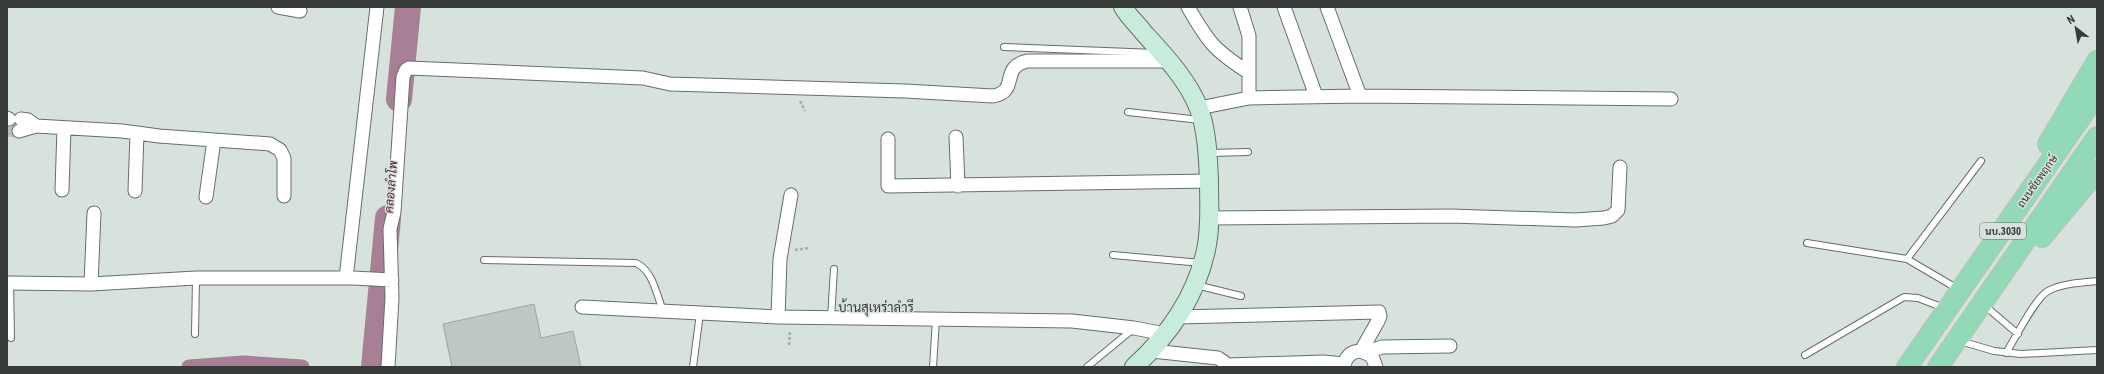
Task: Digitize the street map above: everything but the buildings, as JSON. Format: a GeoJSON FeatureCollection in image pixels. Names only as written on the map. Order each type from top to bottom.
{"type":"FeatureCollection","features":[{"type":"Feature","properties":{"kind":"main road"},"geometry":{"type":"LineString","coordinates":[[1966,284],[2097,61]]}},
{"type":"Feature","properties":{"kind":"main road","name":"ถนนชัยพฤกษ์"},"geometry":{"type":"LineString","coordinates":[[1908,367],[2097,94]]}},
{"type":"Feature","properties":{"kind":"main road","name":"นบ.3030"},"geometry":{"type":"LineString","coordinates":[[1938,367],[2097,137]]}},
{"type":"Feature","properties":{"kind":"main road"},"geometry":{"type":"LineString","coordinates":[[1986,297],[2040,240],[2097,171]]}},
{"type":"Feature","properties":{"kind":"street"},"geometry":{"type":"LineString","coordinates":[[278,7],[300,10]]}},
{"type":"Feature","properties":{"kind":"street"},"geometry":{"type":"LineString","coordinates":[[349,278],[377,7]]}},
{"type":"Feature","properties":{"kind":"street"},"geometry":{"type":"LineString","coordinates":[[1122,7],[1165,57],[1200,114],[1207,153],[1209,181],[1210,218],[1206,250],[1194,285],[1177,317],[1165,334],[1152,351],[1134,367]]}},
{"type":"Feature","properties":{"kind":"street"},"geometry":{"type":"LineString","coordinates":[[1188,7],[1212,46],[1220,54],[1248,72]]}},
{"type":"Feature","properties":{"kind":"street"},"geometry":{"type":"LineString","coordinates":[[1240,7],[1249,36],[1249,98]]}},
{"type":"Feature","properties":{"kind":"street"},"geometry":{"type":"LineString","coordinates":[[1284,7],[1316,96]]}},
{"type":"Feature","properties":{"kind":"street"},"geometry":{"type":"LineString","coordinates":[[1327,7],[1360,96]]}},
{"type":"Feature","properties":{"kind":"street"},"geometry":{"type":"LineString","coordinates":[[388,367],[390,229],[394,212],[403,77],[406,70],[409,68],[643,78],[670,84],[905,91],[993,96],[1002,94],[1007,89],[1012,69],[1018,63],[1027,61],[1165,57]]}},
{"type":"Feature","properties":{"kind":"street"},"geometry":{"type":"LineString","coordinates":[[1200,114],[1249,98],[1360,96],[1671,99]]}},
{"type":"Feature","properties":{"kind":"street"},"geometry":{"type":"LineString","coordinates":[[14,122],[28,120],[36,126],[270,144],[280,150],[284,158],[284,196]]}},
{"type":"Feature","properties":{"kind":"street"},"geometry":{"type":"LineString","coordinates":[[62,190],[64,128]]}},
{"type":"Feature","properties":{"kind":"street"},"geometry":{"type":"LineString","coordinates":[[135,191],[137,133]]}},
{"type":"Feature","properties":{"kind":"street"},"geometry":{"type":"LineString","coordinates":[[956,137],[958,186]]}},
{"type":"Feature","properties":{"kind":"street"},"geometry":{"type":"LineString","coordinates":[[888,139],[888,186],[1209,181]]}},
{"type":"Feature","properties":{"kind":"street"},"geometry":{"type":"LineString","coordinates":[[206,197],[214,140]]}},
{"type":"Feature","properties":{"kind":"street"},"geometry":{"type":"LineString","coordinates":[[1210,218],[1451,216],[1575,220],[1604,218],[1612,216],[1618,210],[1620,167]]}},
{"type":"Feature","properties":{"kind":"street"},"geometry":{"type":"LineString","coordinates":[[778,317],[780,259],[791,195]]}},
{"type":"Feature","properties":{"kind":"street"},"geometry":{"type":"LineString","coordinates":[[91,284],[94,213]]}},
{"type":"Feature","properties":{"kind":"street"},"geometry":{"type":"LineString","coordinates":[[9,283],[91,284],[196,278],[349,278],[390,280]]}},
{"type":"Feature","properties":{"kind":"street"},"geometry":{"type":"LineString","coordinates":[[582,307],[778,317],[1072,321],[1134,328],[1165,334]]}},
{"type":"Feature","properties":{"kind":"street"},"geometry":{"type":"LineString","coordinates":[[1177,317],[1379,312],[1380,316],[1364,351]]}},
{"type":"Feature","properties":{"kind":"street"},"geometry":{"type":"LineString","coordinates":[[1152,351],[1218,358],[1226,366],[1323,362],[1344,366],[1350,354],[1382,347],[1450,346]]}},
{"type":"Feature","properties":{"kind":"street"},"geometry":{"type":"LineString","coordinates":[[1364,351],[1375,361],[1376,367]]}},
{"type":"Feature","properties":{"kind":"lane"},"geometry":{"type":"LineString","coordinates":[[1004,47],[1165,57]]}},
{"type":"Feature","properties":{"kind":"lane"},"geometry":{"type":"LineString","coordinates":[[1128,112],[1200,114]]}},
{"type":"Feature","properties":{"kind":"lane"},"geometry":{"type":"LineString","coordinates":[[1207,153],[1248,152]]}},
{"type":"Feature","properties":{"kind":"lane"},"geometry":{"type":"LineString","coordinates":[[1907,259],[1981,161]]}},
{"type":"Feature","properties":{"kind":"lane"},"geometry":{"type":"LineString","coordinates":[[1807,243],[1907,259],[1966,284]]}},
{"type":"Feature","properties":{"kind":"lane"},"geometry":{"type":"LineString","coordinates":[[1113,255],[1202,263]]}},
{"type":"Feature","properties":{"kind":"lane"},"geometry":{"type":"LineString","coordinates":[[484,260],[636,263],[643,267],[650,276],[663,311]]}},
{"type":"Feature","properties":{"kind":"lane"},"geometry":{"type":"LineString","coordinates":[[831,318],[834,269]]}},
{"type":"Feature","properties":{"kind":"lane"},"geometry":{"type":"LineString","coordinates":[[195,334],[196,278]]}},
{"type":"Feature","properties":{"kind":"lane"},"geometry":{"type":"LineString","coordinates":[[2006,353],[2028,316],[2046,292],[2060,286],[2097,281]]}},
{"type":"Feature","properties":{"kind":"lane"},"geometry":{"type":"LineString","coordinates":[[9,283],[11,338]]}},
{"type":"Feature","properties":{"kind":"lane"},"geometry":{"type":"LineString","coordinates":[[1194,285],[1241,296]]}},
{"type":"Feature","properties":{"kind":"lane"},"geometry":{"type":"LineString","coordinates":[[1805,355],[1904,297],[1918,298],[1948,309]]}},
{"type":"Feature","properties":{"kind":"lane"},"geometry":{"type":"LineString","coordinates":[[1986,297],[2018,334]]}},
{"type":"Feature","properties":{"kind":"lane"},"geometry":{"type":"LineString","coordinates":[[693,367],[700,313]]}},
{"type":"Feature","properties":{"kind":"lane"},"geometry":{"type":"LineString","coordinates":[[933,367],[936,318]]}},
{"type":"Feature","properties":{"kind":"lane"},"geometry":{"type":"LineString","coordinates":[[1087,367],[1134,328]]}},
{"type":"Feature","properties":{"kind":"lane"},"geometry":{"type":"LineString","coordinates":[[1956,340],[2006,353],[2032,354],[2097,350]]}},
{"type":"Feature","properties":{"kind":"waterway","name":"คลองลำโพ"},"geometry":{"type":"LineString","coordinates":[[399,99],[408,7]]}},
{"type":"Feature","properties":{"kind":"waterway","name":"คลองลำโพ"},"geometry":{"type":"LineString","coordinates":[[374,367],[388,218]]}},
{"type":"Feature","properties":{"kind":"waterway"},"geometry":{"type":"LineString","coordinates":[[189,367],[243,363],[302,367]]}},
{"type":"Feature","properties":{"kind":"tunnel"},"geometry":{"type":"LineString","coordinates":[[7,130],[19,131]]}},
{"type":"Feature","properties":{"kind":"district","name":"บ้านสุเหร่าลำรี"},"geometry":{"type":"Point","coordinates":[876,307]}}]}
